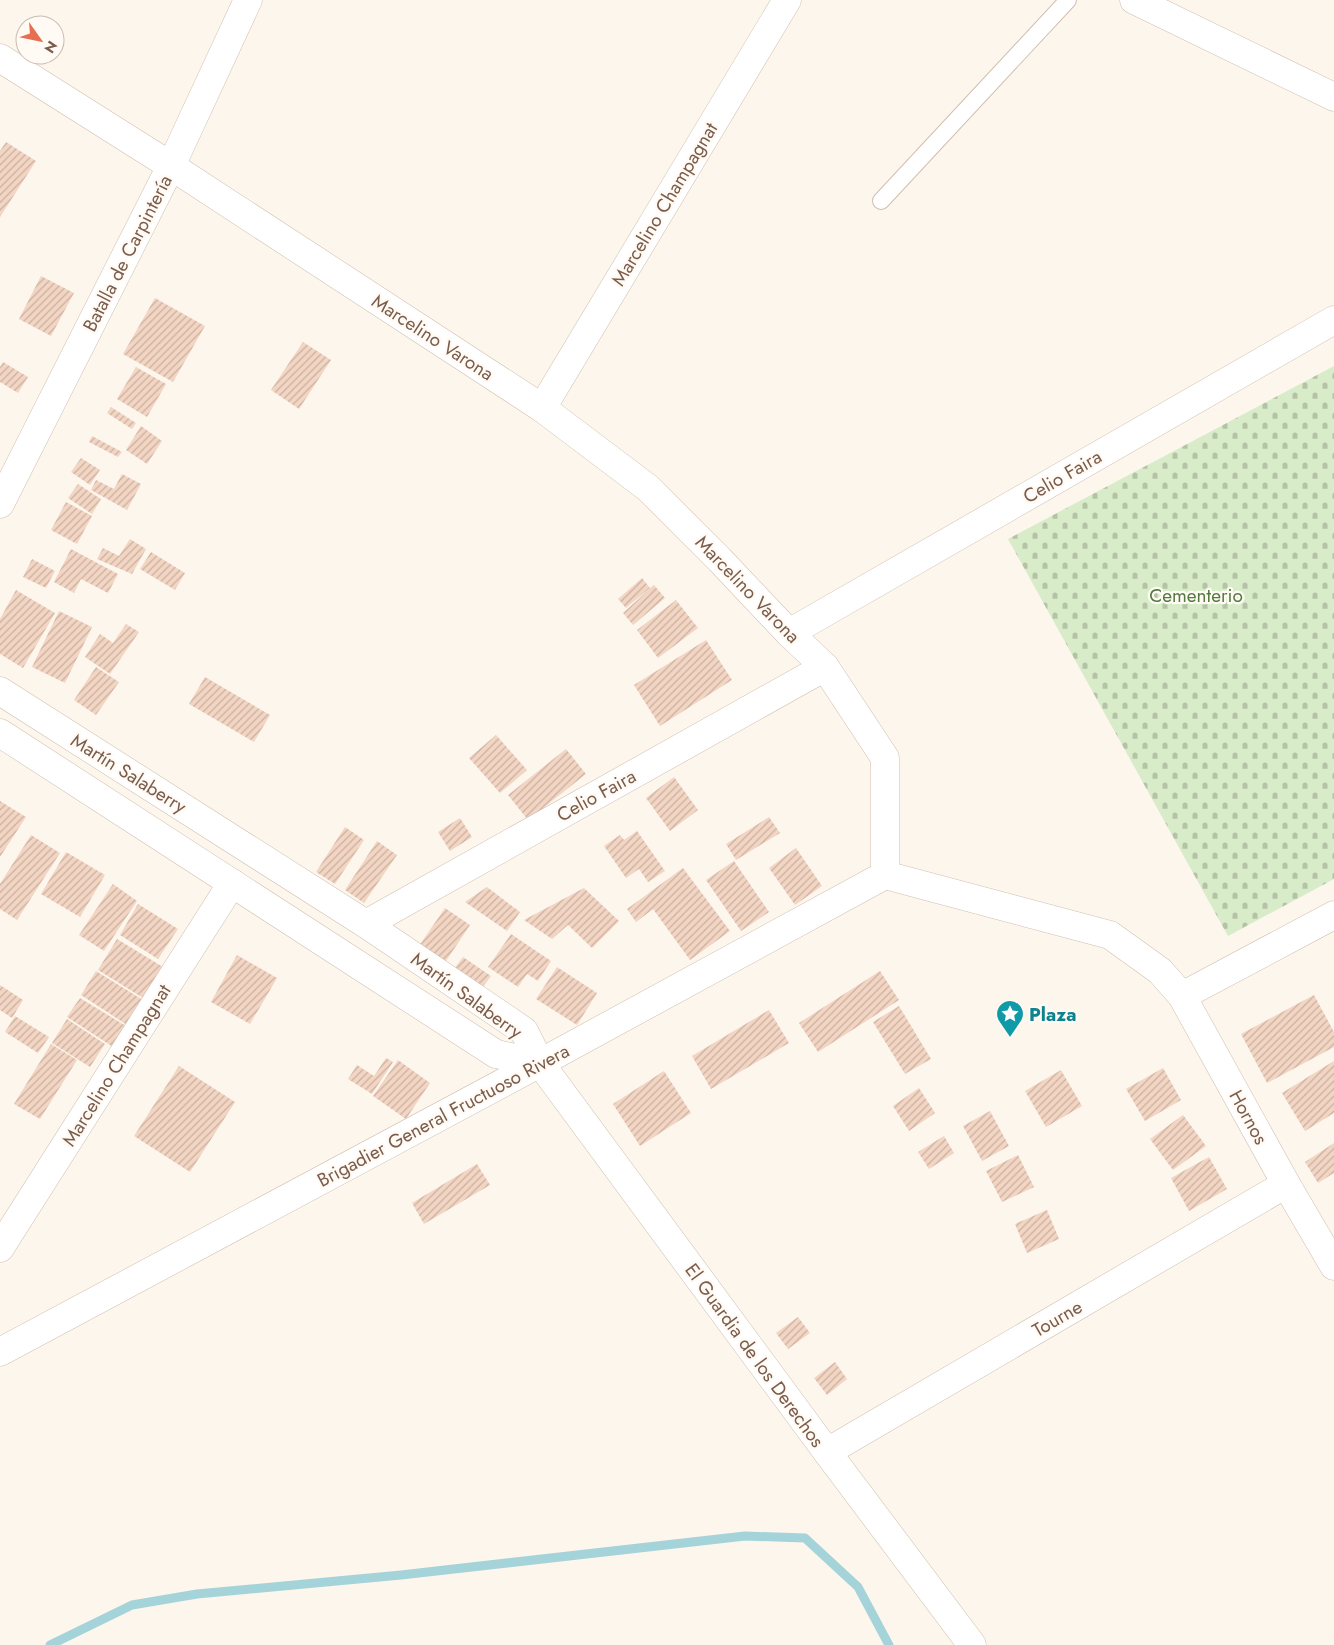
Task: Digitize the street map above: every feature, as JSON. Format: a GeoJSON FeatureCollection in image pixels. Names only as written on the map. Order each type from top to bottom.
{"type":"FeatureCollection","features":[{"type":"Feature","properties":{"kind":"street","name":"Batalla de Carpintería"},"geometry":{"type":"LineString","coordinates":[[0,504],[171,166],[248,0]]}},
{"type":"Feature","properties":{"kind":"street","name":"Marcelino Champagnat"},"geometry":{"type":"LineString","coordinates":[[542,408],[787,0]]}},
{"type":"Feature","properties":{"kind":"street"},"geometry":{"type":"LineString","coordinates":[[1134,0],[1334,97]]}},
{"type":"Feature","properties":{"kind":"street","name":"Marcelino Varona"},"geometry":{"type":"LineString","coordinates":[[0,58],[171,166],[542,408],[648,488],[789,633],[825,667],[885,758],[885,875]]}},
{"type":"Feature","properties":{"kind":"street","name":"Celio Faira"},"geometry":{"type":"LineString","coordinates":[[789,633],[1334,320]]}},
{"type":"Feature","properties":{"kind":"street","name":"Celio Faira"},"geometry":{"type":"LineString","coordinates":[[366,924],[825,667]]}},
{"type":"Feature","properties":{"kind":"street","name":"Martín Salaberry"},"geometry":{"type":"LineString","coordinates":[[0,691],[366,924],[524,1031],[540,1063]]}},
{"type":"Feature","properties":{"kind":"street","name":"Martín Salaberry"},"geometry":{"type":"LineString","coordinates":[[0,734],[496,1054],[540,1063]]}},
{"type":"Feature","properties":{"kind":"street","name":"Hornos"},"geometry":{"type":"LineString","coordinates":[[885,875],[1110,935],[1160,971],[1182,996],[1286,1184],[1334,1266]]}},
{"type":"Feature","properties":{"kind":"street","name":"Brigadier General Fructuoso Rivera"},"geometry":{"type":"LineString","coordinates":[[0,1352],[540,1063],[885,875]]}},
{"type":"Feature","properties":{"kind":"street","name":"Marcelino Champagnat"},"geometry":{"type":"LineString","coordinates":[[0,1248],[232,883]]}},
{"type":"Feature","properties":{"kind":"street"},"geometry":{"type":"LineString","coordinates":[[1182,996],[1334,915]]}},
{"type":"Feature","properties":{"kind":"street","name":"El Guardia de los Derechos"},"geometry":{"type":"LineString","coordinates":[[540,1063],[972,1645]]}},
{"type":"Feature","properties":{"kind":"street","name":"Tourne"},"geometry":{"type":"LineString","coordinates":[[827,1452],[1286,1184]]}},
{"type":"Feature","properties":{"kind":"lane"},"geometry":{"type":"LineString","coordinates":[[881,201],[1068,0]]}},
{"type":"Feature","properties":{"kind":"green space","name":"Cementerio"},"geometry":{"type":"Polygon","coordinates":[[[1334,366],[1334,879],[1228,936],[1008,539],[1334,366]]]}},
{"type":"Feature","properties":{"kind":"building"},"geometry":{"type":"Polygon","coordinates":[[[6,142],[36,161],[0,217],[0,151],[6,142]]]}},
{"type":"Feature","properties":{"kind":"building"},"geometry":{"type":"Polygon","coordinates":[[[41,276],[74,293],[51,336],[19,319],[41,276]]]}},
{"type":"Feature","properties":{"kind":"building"},"geometry":{"type":"Polygon","coordinates":[[[155,298],[205,326],[173,382],[123,354],[155,298]]]}},
{"type":"Feature","properties":{"kind":"building"},"geometry":{"type":"Polygon","coordinates":[[[303,342],[331,360],[299,409],[271,390],[303,342]]]}},
{"type":"Feature","properties":{"kind":"building"},"geometry":{"type":"Polygon","coordinates":[[[3,362],[28,377],[18,393],[0,382],[0,367],[3,362]]]}},
{"type":"Feature","properties":{"kind":"building"},"geometry":{"type":"Polygon","coordinates":[[[136,367],[166,384],[147,417],[117,399],[136,367]]]}},
{"type":"Feature","properties":{"kind":"building"},"geometry":{"type":"Polygon","coordinates":[[[111,407],[136,423],[132,429],[107,413],[111,407]]]}},
{"type":"Feature","properties":{"kind":"building"},"geometry":{"type":"Polygon","coordinates":[[[141,426],[162,441],[147,464],[126,450],[141,426]]]}},
{"type":"Feature","properties":{"kind":"building"},"geometry":{"type":"Polygon","coordinates":[[[92,436],[122,452],[118,457],[89,442],[92,436]]]}},
{"type":"Feature","properties":{"kind":"building"},"geometry":{"type":"Polygon","coordinates":[[[81,458],[100,470],[90,485],[71,472],[81,458]]]}},
{"type":"Feature","properties":{"kind":"building"},"geometry":{"type":"Polygon","coordinates":[[[122,474],[141,484],[127,510],[91,490],[96,480],[114,489],[122,474]]]}},
{"type":"Feature","properties":{"kind":"building"},"geometry":{"type":"Polygon","coordinates":[[[78,484],[101,499],[92,514],[68,498],[78,484]]]}},
{"type":"Feature","properties":{"kind":"building"},"geometry":{"type":"Polygon","coordinates":[[[66,502],[92,516],[77,544],[51,530],[66,502]]]}},
{"type":"Feature","properties":{"kind":"building"},"geometry":{"type":"Polygon","coordinates":[[[130,539],[146,549],[132,574],[97,559],[103,548],[119,556],[130,539]]]}},
{"type":"Feature","properties":{"kind":"building"},"geometry":{"type":"Polygon","coordinates":[[[71,549],[118,574],[108,593],[81,579],[74,593],[54,582],[71,549]]]}},
{"type":"Feature","properties":{"kind":"building"},"geometry":{"type":"Polygon","coordinates":[[[151,552],[185,573],[175,590],[140,569],[151,552]]]}},
{"type":"Feature","properties":{"kind":"building"},"geometry":{"type":"Polygon","coordinates":[[[32,559],[55,571],[46,588],[23,577],[32,559]]]}},
{"type":"Feature","properties":{"kind":"building"},"geometry":{"type":"Polygon","coordinates":[[[642,578],[650,588],[626,608],[618,599],[642,578]]]}},
{"type":"Feature","properties":{"kind":"building"},"geometry":{"type":"Polygon","coordinates":[[[654,585],[665,598],[633,625],[623,613],[654,585]]]}},
{"type":"Feature","properties":{"kind":"building"},"geometry":{"type":"Polygon","coordinates":[[[16,590],[55,613],[23,668],[0,654],[0,619],[16,590]]]}},
{"type":"Feature","properties":{"kind":"building"},"geometry":{"type":"Polygon","coordinates":[[[676,600],[698,628],[658,658],[637,630],[676,600]]]}},
{"type":"Feature","properties":{"kind":"building"},"geometry":{"type":"Polygon","coordinates":[[[59,611],[92,627],[65,683],[32,667],[59,611]]]}},
{"type":"Feature","properties":{"kind":"building"},"geometry":{"type":"Polygon","coordinates":[[[126,624],[139,632],[110,674],[85,657],[100,634],[113,643],[126,624]]]}},
{"type":"Feature","properties":{"kind":"building"},"geometry":{"type":"Polygon","coordinates":[[[706,640],[732,680],[660,726],[634,685],[706,640]]]}},
{"type":"Feature","properties":{"kind":"building"},"geometry":{"type":"Polygon","coordinates":[[[96,667],[119,682],[96,715],[74,700],[96,667]]]}},
{"type":"Feature","properties":{"kind":"building"},"geometry":{"type":"Polygon","coordinates":[[[205,677],[270,715],[254,742],[189,704],[205,677]]]}},
{"type":"Feature","properties":{"kind":"building"},"geometry":{"type":"Polygon","coordinates":[[[496,735],[527,770],[500,793],[469,758],[496,735]]]}},
{"type":"Feature","properties":{"kind":"building"},"geometry":{"type":"Polygon","coordinates":[[[566,749],[586,774],[528,820],[508,795],[566,749]]]}},
{"type":"Feature","properties":{"kind":"building"},"geometry":{"type":"Polygon","coordinates":[[[674,777],[698,810],[670,831],[646,798],[674,777]]]}},
{"type":"Feature","properties":{"kind":"building"},"geometry":{"type":"Polygon","coordinates":[[[0,801],[26,817],[0,857],[0,801]]]}},
{"type":"Feature","properties":{"kind":"building"},"geometry":{"type":"Polygon","coordinates":[[[769,817],[780,833],[736,860],[726,844],[769,817]]]}},
{"type":"Feature","properties":{"kind":"building"},"geometry":{"type":"Polygon","coordinates":[[[460,818],[472,837],[450,851],[438,832],[460,818]]]}},
{"type":"Feature","properties":{"kind":"building"},"geometry":{"type":"Polygon","coordinates":[[[345,827],[364,840],[335,884],[316,872],[345,827]]]}},
{"type":"Feature","properties":{"kind":"building"},"geometry":{"type":"Polygon","coordinates":[[[637,831],[665,871],[648,882],[639,869],[626,878],[604,846],[620,835],[624,840],[637,831]]]}},
{"type":"Feature","properties":{"kind":"building"},"geometry":{"type":"Polygon","coordinates":[[[31,835],[60,853],[17,920],[0,909],[0,884],[31,835]]]}},
{"type":"Feature","properties":{"kind":"building"},"geometry":{"type":"Polygon","coordinates":[[[377,841],[397,855],[364,903],[345,890],[377,841]]]}},
{"type":"Feature","properties":{"kind":"building"},"geometry":{"type":"Polygon","coordinates":[[[796,848],[822,886],[795,905],[769,868],[796,848]]]}},
{"type":"Feature","properties":{"kind":"building"},"geometry":{"type":"Polygon","coordinates":[[[66,852],[105,875],[80,917],[41,894],[66,852]]]}},
{"type":"Feature","properties":{"kind":"building"},"geometry":{"type":"Polygon","coordinates":[[[734,861],[769,912],[741,931],[706,880],[734,861]]]}},
{"type":"Feature","properties":{"kind":"building"},"geometry":{"type":"Polygon","coordinates":[[[683,868],[730,931],[690,960],[653,909],[636,922],[627,909],[683,868]]]}},
{"type":"Feature","properties":{"kind":"building"},"geometry":{"type":"Polygon","coordinates":[[[113,884],[137,901],[104,951],[79,935],[113,884]]]}},
{"type":"Feature","properties":{"kind":"building"},"geometry":{"type":"Polygon","coordinates":[[[487,887],[520,912],[507,931],[465,902],[487,887]]]}},
{"type":"Feature","properties":{"kind":"building"},"geometry":{"type":"Polygon","coordinates":[[[584,888],[619,921],[592,948],[568,925],[552,939],[524,920],[584,888]]]}},
{"type":"Feature","properties":{"kind":"building"},"geometry":{"type":"Polygon","coordinates":[[[138,904],[178,929],[158,959],[120,935],[138,904]]]}},
{"type":"Feature","properties":{"kind":"building"},"geometry":{"type":"Polygon","coordinates":[[[445,908],[470,925],[444,964],[419,946],[445,908]]]}},
{"type":"Feature","properties":{"kind":"building"},"geometry":{"type":"Polygon","coordinates":[[[511,934],[551,961],[538,981],[527,974],[518,987],[488,967],[511,934]]]}},
{"type":"Feature","properties":{"kind":"building"},"geometry":{"type":"Polygon","coordinates":[[[117,939],[163,967],[143,998],[98,970],[117,939]]]}},
{"type":"Feature","properties":{"kind":"building"},"geometry":{"type":"Polygon","coordinates":[[[237,955],[277,978],[250,1024],[211,1002],[237,955]]]}},
{"type":"Feature","properties":{"kind":"building"},"geometry":{"type":"Polygon","coordinates":[[[463,957],[491,976],[479,992],[451,973],[463,957]]]}},
{"type":"Feature","properties":{"kind":"building"},"geometry":{"type":"Polygon","coordinates":[[[557,967],[597,993],[577,1025],[536,999],[557,967]]]}},
{"type":"Feature","properties":{"kind":"building"},"geometry":{"type":"Polygon","coordinates":[[[96,971],[143,1000],[127,1025],[81,995],[96,971]]]}},
{"type":"Feature","properties":{"kind":"building"},"geometry":{"type":"Polygon","coordinates":[[[880,971],[899,1000],[818,1052],[799,1023],[880,971]]]}},
{"type":"Feature","properties":{"kind":"building"},"geometry":{"type":"Polygon","coordinates":[[[0,985],[23,1000],[12,1018],[0,1010],[0,985]]]}},
{"type":"Feature","properties":{"kind":"building"},"geometry":{"type":"Polygon","coordinates":[[[1314,995],[1334,1032],[1334,1047],[1267,1083],[1241,1034],[1314,995]]]}},
{"type":"Feature","properties":{"kind":"building"},"geometry":{"type":"Polygon","coordinates":[[[80,998],[126,1026],[113,1047],[67,1017],[80,998]]]}},
{"type":"Feature","properties":{"kind":"building"},"geometry":{"type":"Polygon","coordinates":[[[899,1006],[931,1059],[905,1074],[873,1022],[899,1006]]]}},
{"type":"Feature","properties":{"kind":"building"},"geometry":{"type":"Polygon","coordinates":[[[769,1010],[789,1043],[711,1089],[692,1056],[769,1010]]]}},
{"type":"Feature","properties":{"kind":"building"},"geometry":{"type":"Polygon","coordinates":[[[15,1016],[49,1037],[38,1053],[5,1032],[15,1016]]]}},
{"type":"Feature","properties":{"kind":"building"},"geometry":{"type":"Polygon","coordinates":[[[67,1019],[105,1044],[90,1067],[52,1043],[67,1019]]]}},
{"type":"Feature","properties":{"kind":"building"},"geometry":{"type":"Polygon","coordinates":[[[51,1044],[77,1060],[40,1119],[14,1104],[51,1044]]]}},
{"type":"Feature","properties":{"kind":"building"},"geometry":{"type":"Polygon","coordinates":[[[386,1058],[393,1062],[372,1094],[348,1079],[357,1065],[374,1076],[386,1058]]]}},
{"type":"Feature","properties":{"kind":"building"},"geometry":{"type":"Polygon","coordinates":[[[398,1060],[430,1083],[406,1119],[373,1096],[398,1060]]]}},
{"type":"Feature","properties":{"kind":"building"},"geometry":{"type":"Polygon","coordinates":[[[1334,1061],[1334,1113],[1305,1131],[1282,1093],[1334,1061]]]}},
{"type":"Feature","properties":{"kind":"building"},"geometry":{"type":"Polygon","coordinates":[[[179,1066],[235,1102],[190,1172],[134,1136],[179,1066]]]}},
{"type":"Feature","properties":{"kind":"building"},"geometry":{"type":"Polygon","coordinates":[[[1163,1068],[1181,1100],[1145,1121],[1126,1089],[1163,1068]]]}},
{"type":"Feature","properties":{"kind":"building"},"geometry":{"type":"Polygon","coordinates":[[[1061,1070],[1082,1106],[1046,1127],[1025,1091],[1061,1070]]]}},
{"type":"Feature","properties":{"kind":"building"},"geometry":{"type":"Polygon","coordinates":[[[664,1071],[691,1113],[640,1146],[613,1104],[664,1071]]]}},
{"type":"Feature","properties":{"kind":"building"},"geometry":{"type":"Polygon","coordinates":[[[919,1088],[935,1113],[909,1131],[893,1106],[919,1088]]]}},
{"type":"Feature","properties":{"kind":"building"},"geometry":{"type":"Polygon","coordinates":[[[990,1111],[1009,1146],[982,1161],[963,1126],[990,1111]]]}},
{"type":"Feature","properties":{"kind":"building"},"geometry":{"type":"Polygon","coordinates":[[[1183,1115],[1206,1146],[1173,1170],[1150,1139],[1183,1115]]]}},
{"type":"Feature","properties":{"kind":"building"},"geometry":{"type":"Polygon","coordinates":[[[944,1136],[954,1153],[929,1169],[918,1152],[944,1136]]]}},
{"type":"Feature","properties":{"kind":"building"},"geometry":{"type":"Polygon","coordinates":[[[1334,1143],[1334,1173],[1318,1183],[1305,1162],[1334,1143]]]}},
{"type":"Feature","properties":{"kind":"building"},"geometry":{"type":"Polygon","coordinates":[[[1018,1155],[1034,1187],[1002,1202],[986,1171],[1018,1155]]]}},
{"type":"Feature","properties":{"kind":"building"},"geometry":{"type":"Polygon","coordinates":[[[1209,1157],[1227,1189],[1189,1211],[1171,1178],[1209,1157]]]}},
{"type":"Feature","properties":{"kind":"building"},"geometry":{"type":"Polygon","coordinates":[[[477,1164],[490,1185],[424,1224],[412,1203],[477,1164]]]}},
{"type":"Feature","properties":{"kind":"building"},"geometry":{"type":"Polygon","coordinates":[[[1047,1210],[1059,1239],[1027,1253],[1015,1224],[1047,1210]]]}},
{"type":"Feature","properties":{"kind":"building"},"geometry":{"type":"Polygon","coordinates":[[[798,1317],[810,1333],[788,1349],[776,1333],[798,1317]]]}},
{"type":"Feature","properties":{"kind":"building"},"geometry":{"type":"Polygon","coordinates":[[[835,1362],[847,1379],[827,1395],[814,1378],[835,1362]]]}},
{"type":"Feature","properties":{"kind":"waterway"},"geometry":{"type":"LineString","coordinates":[[50,1645],[132,1605],[197,1594],[401,1575],[745,1536],[805,1538],[858,1587],[889,1645]]}},
{"type":"Feature","properties":{"kind":"place","name":"Plaza"},"geometry":{"type":"Point","coordinates":[1010,1038]}}]}
